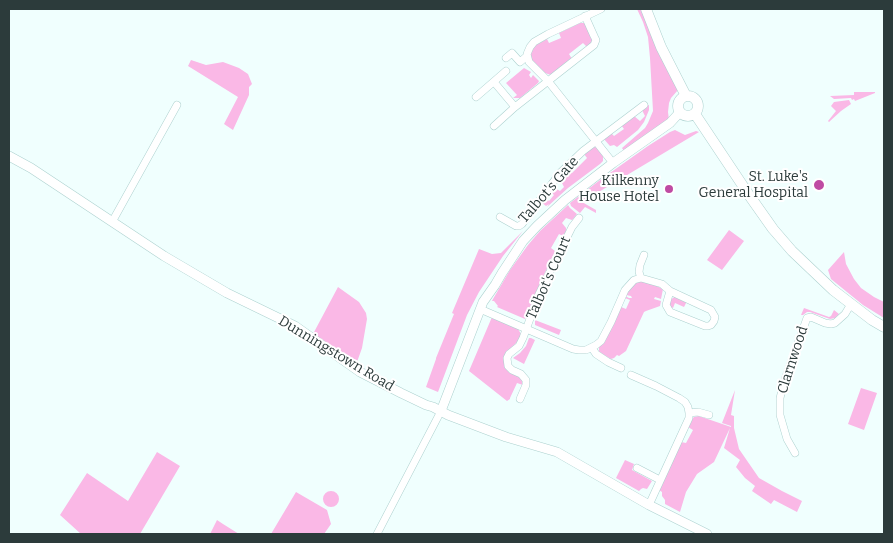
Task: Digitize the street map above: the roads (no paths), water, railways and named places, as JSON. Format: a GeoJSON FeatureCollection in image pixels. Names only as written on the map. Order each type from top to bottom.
{"type":"FeatureCollection","features":[{"type":"Feature","properties":{"kind":"main road"},"geometry":{"type":"LineString","coordinates":[[646,9],[661,46],[686,96]]}},
{"type":"Feature","properties":{"kind":"main road"},"geometry":{"type":"LineString","coordinates":[[686,96],[693,97],[698,102],[699,107],[695,114],[686,116],[680,112],[678,107],[682,98],[686,96]]}},
{"type":"Feature","properties":{"kind":"main road"},"geometry":{"type":"LineString","coordinates":[[695,114],[773,229],[801,261],[833,290],[884,327]]}},
{"type":"Feature","properties":{"kind":"street"},"geometry":{"type":"LineString","coordinates":[[601,9],[534,42],[527,51],[527,56],[529,62],[548,80],[613,163]]}},
{"type":"Feature","properties":{"kind":"street"},"geometry":{"type":"LineString","coordinates":[[494,126],[548,80],[594,45],[596,40],[585,16]]}},
{"type":"Feature","properties":{"kind":"street"},"geometry":{"type":"LineString","coordinates":[[506,58],[512,53],[520,62],[527,56]]}},
{"type":"Feature","properties":{"kind":"street"},"geometry":{"type":"LineString","coordinates":[[476,97],[506,71]]}},
{"type":"Feature","properties":{"kind":"street"},"geometry":{"type":"LineString","coordinates":[[494,82],[515,107]]}},
{"type":"Feature","properties":{"kind":"street"},"geometry":{"type":"LineString","coordinates":[[112,222],[177,105]]}},
{"type":"Feature","properties":{"kind":"street","name":"Talbot's Gate"},"geometry":{"type":"LineString","coordinates":[[500,217],[516,226],[522,224],[560,173],[583,151],[644,105]]}},
{"type":"Feature","properties":{"kind":"street"},"geometry":{"type":"LineString","coordinates":[[377,534],[441,411],[480,309],[523,241],[536,226],[565,200],[670,123],[680,112]]}},
{"type":"Feature","properties":{"kind":"street","name":"Dunningstown Road"},"geometry":{"type":"LineString","coordinates":[[9,156],[31,168],[164,256],[227,293],[295,326],[360,372],[400,394],[448,415],[558,452],[649,505],[706,534]]}},
{"type":"Feature","properties":{"kind":"street","name":"Talbot's Court"},"geometry":{"type":"LineString","coordinates":[[520,399],[526,385],[526,380],[521,374],[508,366],[506,358],[519,346],[524,338],[539,294],[570,225],[579,218]]}},
{"type":"Feature","properties":{"kind":"street"},"geometry":{"type":"LineString","coordinates":[[641,278],[639,272],[644,255]]}},
{"type":"Feature","properties":{"kind":"street"},"geometry":{"type":"LineString","coordinates":[[619,364],[596,354],[592,348],[600,341],[611,322],[625,290],[634,280],[641,278],[662,284],[670,291],[711,310],[715,317],[714,321],[711,325],[705,326],[670,312],[666,305],[670,291]]}},
{"type":"Feature","properties":{"kind":"street","name":"Clarnwood"},"geometry":{"type":"LineString","coordinates":[[795,453],[787,440],[782,423],[780,398],[807,318],[811,317],[831,324],[845,314],[851,304]]}},
{"type":"Feature","properties":{"kind":"street","name":"Talbot's Court"},"geometry":{"type":"LineString","coordinates":[[480,309],[573,349],[592,348]]}},
{"type":"Feature","properties":{"kind":"street"},"geometry":{"type":"LineString","coordinates":[[631,375],[679,398],[685,402],[689,413],[689,418],[649,505]]}},
{"type":"Feature","properties":{"kind":"street"},"geometry":{"type":"LineString","coordinates":[[689,413],[698,412],[709,415]]}},
{"type":"Feature","properties":{"kind":"street"},"geometry":{"type":"LineString","coordinates":[[637,468],[660,480]]}},
{"type":"Feature","properties":{"kind":"place","name":"St. Luke's General Hospital"},"geometry":{"type":"Point","coordinates":[819,185]}},
{"type":"Feature","properties":{"kind":"place","name":"Kilkenny House Hotel"},"geometry":{"type":"Point","coordinates":[669,189]}}]}
